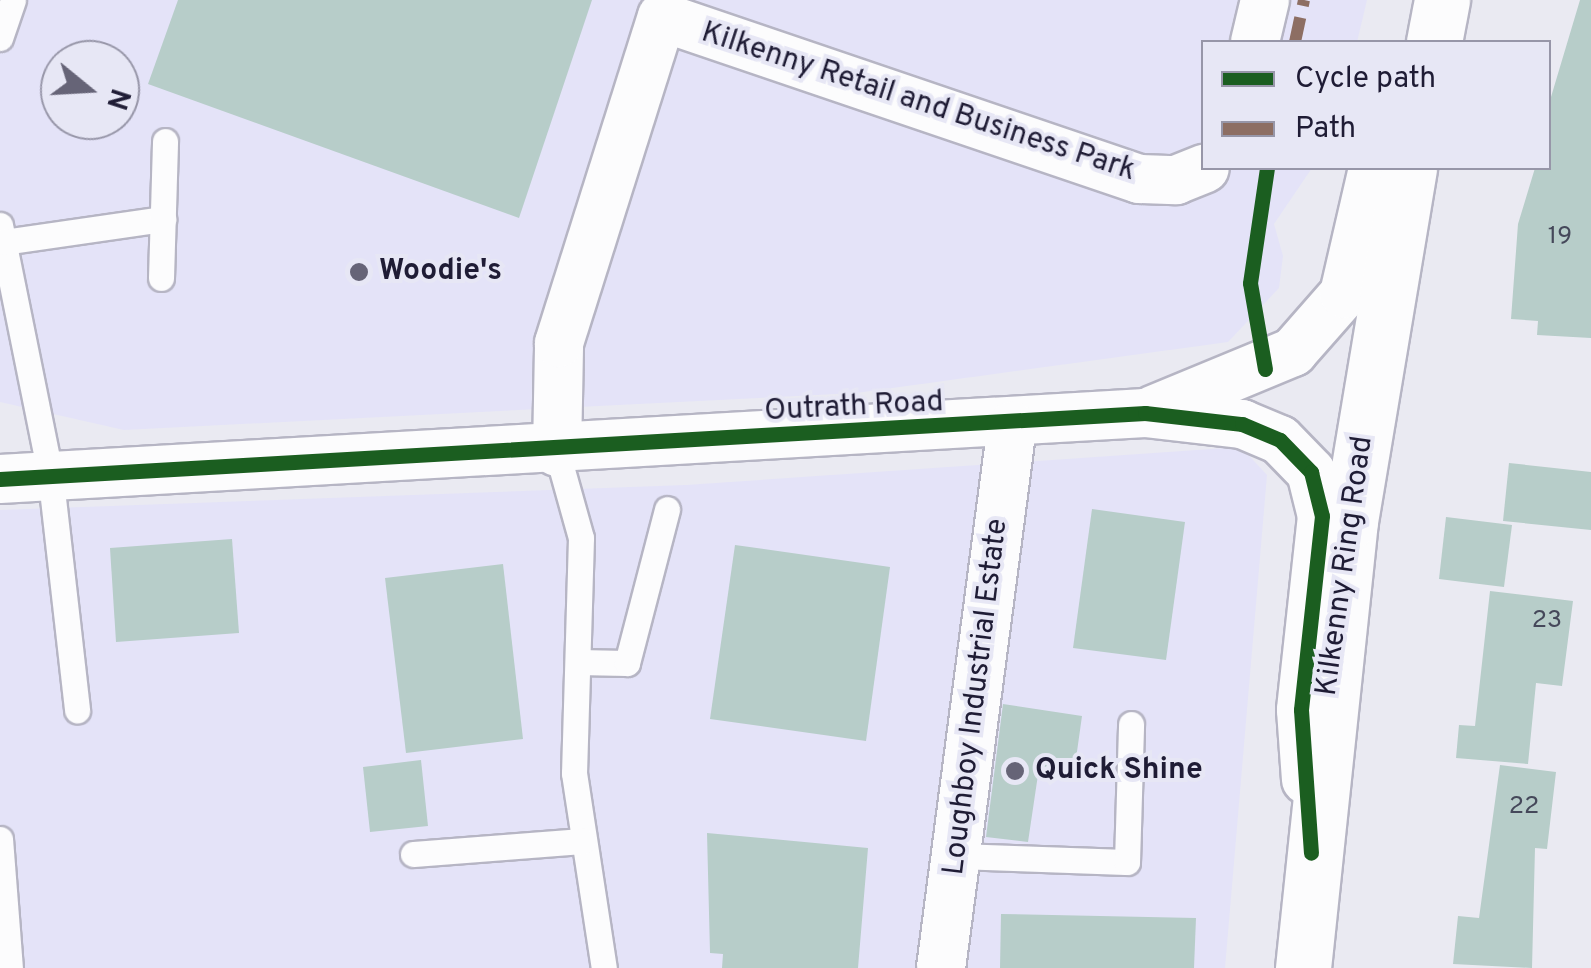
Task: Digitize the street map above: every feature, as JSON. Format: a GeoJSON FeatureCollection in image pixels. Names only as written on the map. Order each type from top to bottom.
{"type":"FeatureCollection","features":[{"type":"Feature","properties":{"kind":"highway"},"geometry":{"type":"LineString","coordinates":[[1434,40],[1442,0]]}},
{"type":"Feature","properties":{"kind":"highway","name":"Kilkenny Ring Road"},"geometry":{"type":"LineString","coordinates":[[1303,968],[1310,853],[1350,521],[1409,170]]}},
{"type":"Feature","properties":{"kind":"street"},"geometry":{"type":"LineString","coordinates":[[1255,40],[1264,0]]}},
{"type":"Feature","properties":{"kind":"street"},"geometry":{"type":"LineString","coordinates":[[1408,40],[1423,0]]}},
{"type":"Feature","properties":{"kind":"street","name":"Kilkenny Retail and Business Park"},"geometry":{"type":"LineString","coordinates":[[557,452],[559,343],[662,17],[1139,179],[1176,180],[1201,169]]}},
{"type":"Feature","properties":{"kind":"street","name":"Outrath Road"},"geometry":{"type":"LineString","coordinates":[[1145,413],[1293,352],[1344,294],[1374,170]]}},
{"type":"Feature","properties":{"kind":"street","name":"Outrath Road"},"geometry":{"type":"LineString","coordinates":[[0,478],[50,472],[557,452],[1012,426],[1145,413],[1242,424],[1280,440],[1311,472],[1322,516],[1302,710],[1310,853]]}},
{"type":"Feature","properties":{"kind":"street","name":"Loughboy Industrial Estate"},"geometry":{"type":"LineString","coordinates":[[941,968],[1012,426]]}},
{"type":"Feature","properties":{"kind":"lane"},"geometry":{"type":"LineString","coordinates":[[0,38],[12,0]]}},
{"type":"Feature","properties":{"kind":"lane"},"geometry":{"type":"LineString","coordinates":[[161,278],[165,140]]}},
{"type":"Feature","properties":{"kind":"lane"},"geometry":{"type":"LineString","coordinates":[[77,710],[50,472],[2,233],[163,220]]}},
{"type":"Feature","properties":{"kind":"lane"},"geometry":{"type":"LineString","coordinates":[[557,452],[581,538],[578,662],[583,841],[604,968]]}},
{"type":"Feature","properties":{"kind":"lane"},"geometry":{"type":"LineString","coordinates":[[578,662],[627,663],[668,509]]}},
{"type":"Feature","properties":{"kind":"lane"},"geometry":{"type":"LineString","coordinates":[[956,856],[1126,862],[1131,724]]}},
{"type":"Feature","properties":{"kind":"lane"},"geometry":{"type":"LineString","coordinates":[[0,839],[10,968]]}},
{"type":"Feature","properties":{"kind":"lane"},"geometry":{"type":"LineString","coordinates":[[412,854],[583,841]]}},
{"type":"Feature","properties":{"kind":"shaded area"},"geometry":{"type":"Polygon","coordinates":[[[0,0],[1367,0],[1357,40],[1201,40],[1201,170],[1311,170],[1274,224],[1283,256],[1279,288],[1228,342],[856,393],[124,430],[0,402],[0,0]]]}},
{"type":"Feature","properties":{"kind":"shaded area"},"geometry":{"type":"Polygon","coordinates":[[[1241,447],[1267,475],[1225,968],[0,968],[0,510],[686,485],[1241,447]]]}},
{"type":"Feature","properties":{"kind":"building"},"geometry":{"type":"Polygon","coordinates":[[[178,0],[592,0],[519,218],[148,84],[178,0]]]}},
{"type":"Feature","properties":{"kind":"building"},"geometry":{"type":"Polygon","coordinates":[[[1580,0],[1591,0],[1591,338],[1537,335],[1538,321],[1511,319],[1518,224],[1534,170],[1551,170],[1551,97],[1580,0]]]}},
{"type":"Feature","properties":{"kind":"building"},"geometry":{"type":"Polygon","coordinates":[[[1509,463],[1591,472],[1591,530],[1503,521],[1509,463]]]}},
{"type":"Feature","properties":{"kind":"building"},"geometry":{"type":"Polygon","coordinates":[[[1092,509],[1185,522],[1166,660],[1073,648],[1092,509]]]}},
{"type":"Feature","properties":{"kind":"building"},"geometry":{"type":"Polygon","coordinates":[[[1446,517],[1512,525],[1504,587],[1439,579],[1446,517]]]}},
{"type":"Feature","properties":{"kind":"building"},"geometry":{"type":"Polygon","coordinates":[[[232,539],[239,633],[116,642],[110,548],[232,539]]]}},
{"type":"Feature","properties":{"kind":"building"},"geometry":{"type":"Polygon","coordinates":[[[735,545],[890,567],[866,741],[710,719],[735,545]]]}},
{"type":"Feature","properties":{"kind":"building"},"geometry":{"type":"Polygon","coordinates":[[[503,564],[523,739],[406,753],[385,578],[503,564]]]}},
{"type":"Feature","properties":{"kind":"building"},"geometry":{"type":"Polygon","coordinates":[[[1490,591],[1573,601],[1562,686],[1536,683],[1528,764],[1456,758],[1459,725],[1475,726],[1490,591]]]}},
{"type":"Feature","properties":{"kind":"building","name":"Quick Shine"},"geometry":{"type":"Polygon","coordinates":[[[1003,704],[1082,716],[1074,773],[1039,768],[1028,842],[986,837],[1003,704]]]}},
{"type":"Feature","properties":{"kind":"building"},"geometry":{"type":"Polygon","coordinates":[[[421,760],[428,826],[370,832],[363,767],[421,760]]]}},
{"type":"Feature","properties":{"kind":"building"},"geometry":{"type":"Polygon","coordinates":[[[1500,765],[1556,772],[1547,849],[1535,848],[1532,968],[1453,964],[1458,916],[1479,918],[1500,765]]]}},
{"type":"Feature","properties":{"kind":"building"},"geometry":{"type":"Polygon","coordinates":[[[707,833],[868,848],[858,968],[722,968],[723,954],[710,953],[707,833]]]}},
{"type":"Feature","properties":{"kind":"building"},"geometry":{"type":"Polygon","coordinates":[[[1001,914],[1196,918],[1194,968],[1000,968],[1001,914]]]}},
{"type":"Feature","properties":{"kind":"marked path"},"geometry":{"type":"LineString","coordinates":[[1295,40],[1304,0]]}},
{"type":"Feature","properties":{"kind":"cycle path"},"geometry":{"type":"LineString","coordinates":[[1265,369],[1250,283],[1267,170]]}},
{"type":"Feature","properties":{"kind":"cycle path"},"geometry":{"type":"LineString","coordinates":[[0,479],[1145,413],[1242,424],[1280,440],[1311,472],[1322,516],[1301,710],[1311,853]]}},
{"type":"Feature","properties":{"kind":"place","name":"Woodie's"},"geometry":{"type":"Point","coordinates":[359,272]}},
{"type":"Feature","properties":{"kind":"place","name":"Quick Shine"},"geometry":{"type":"Point","coordinates":[1015,771]}}]}
